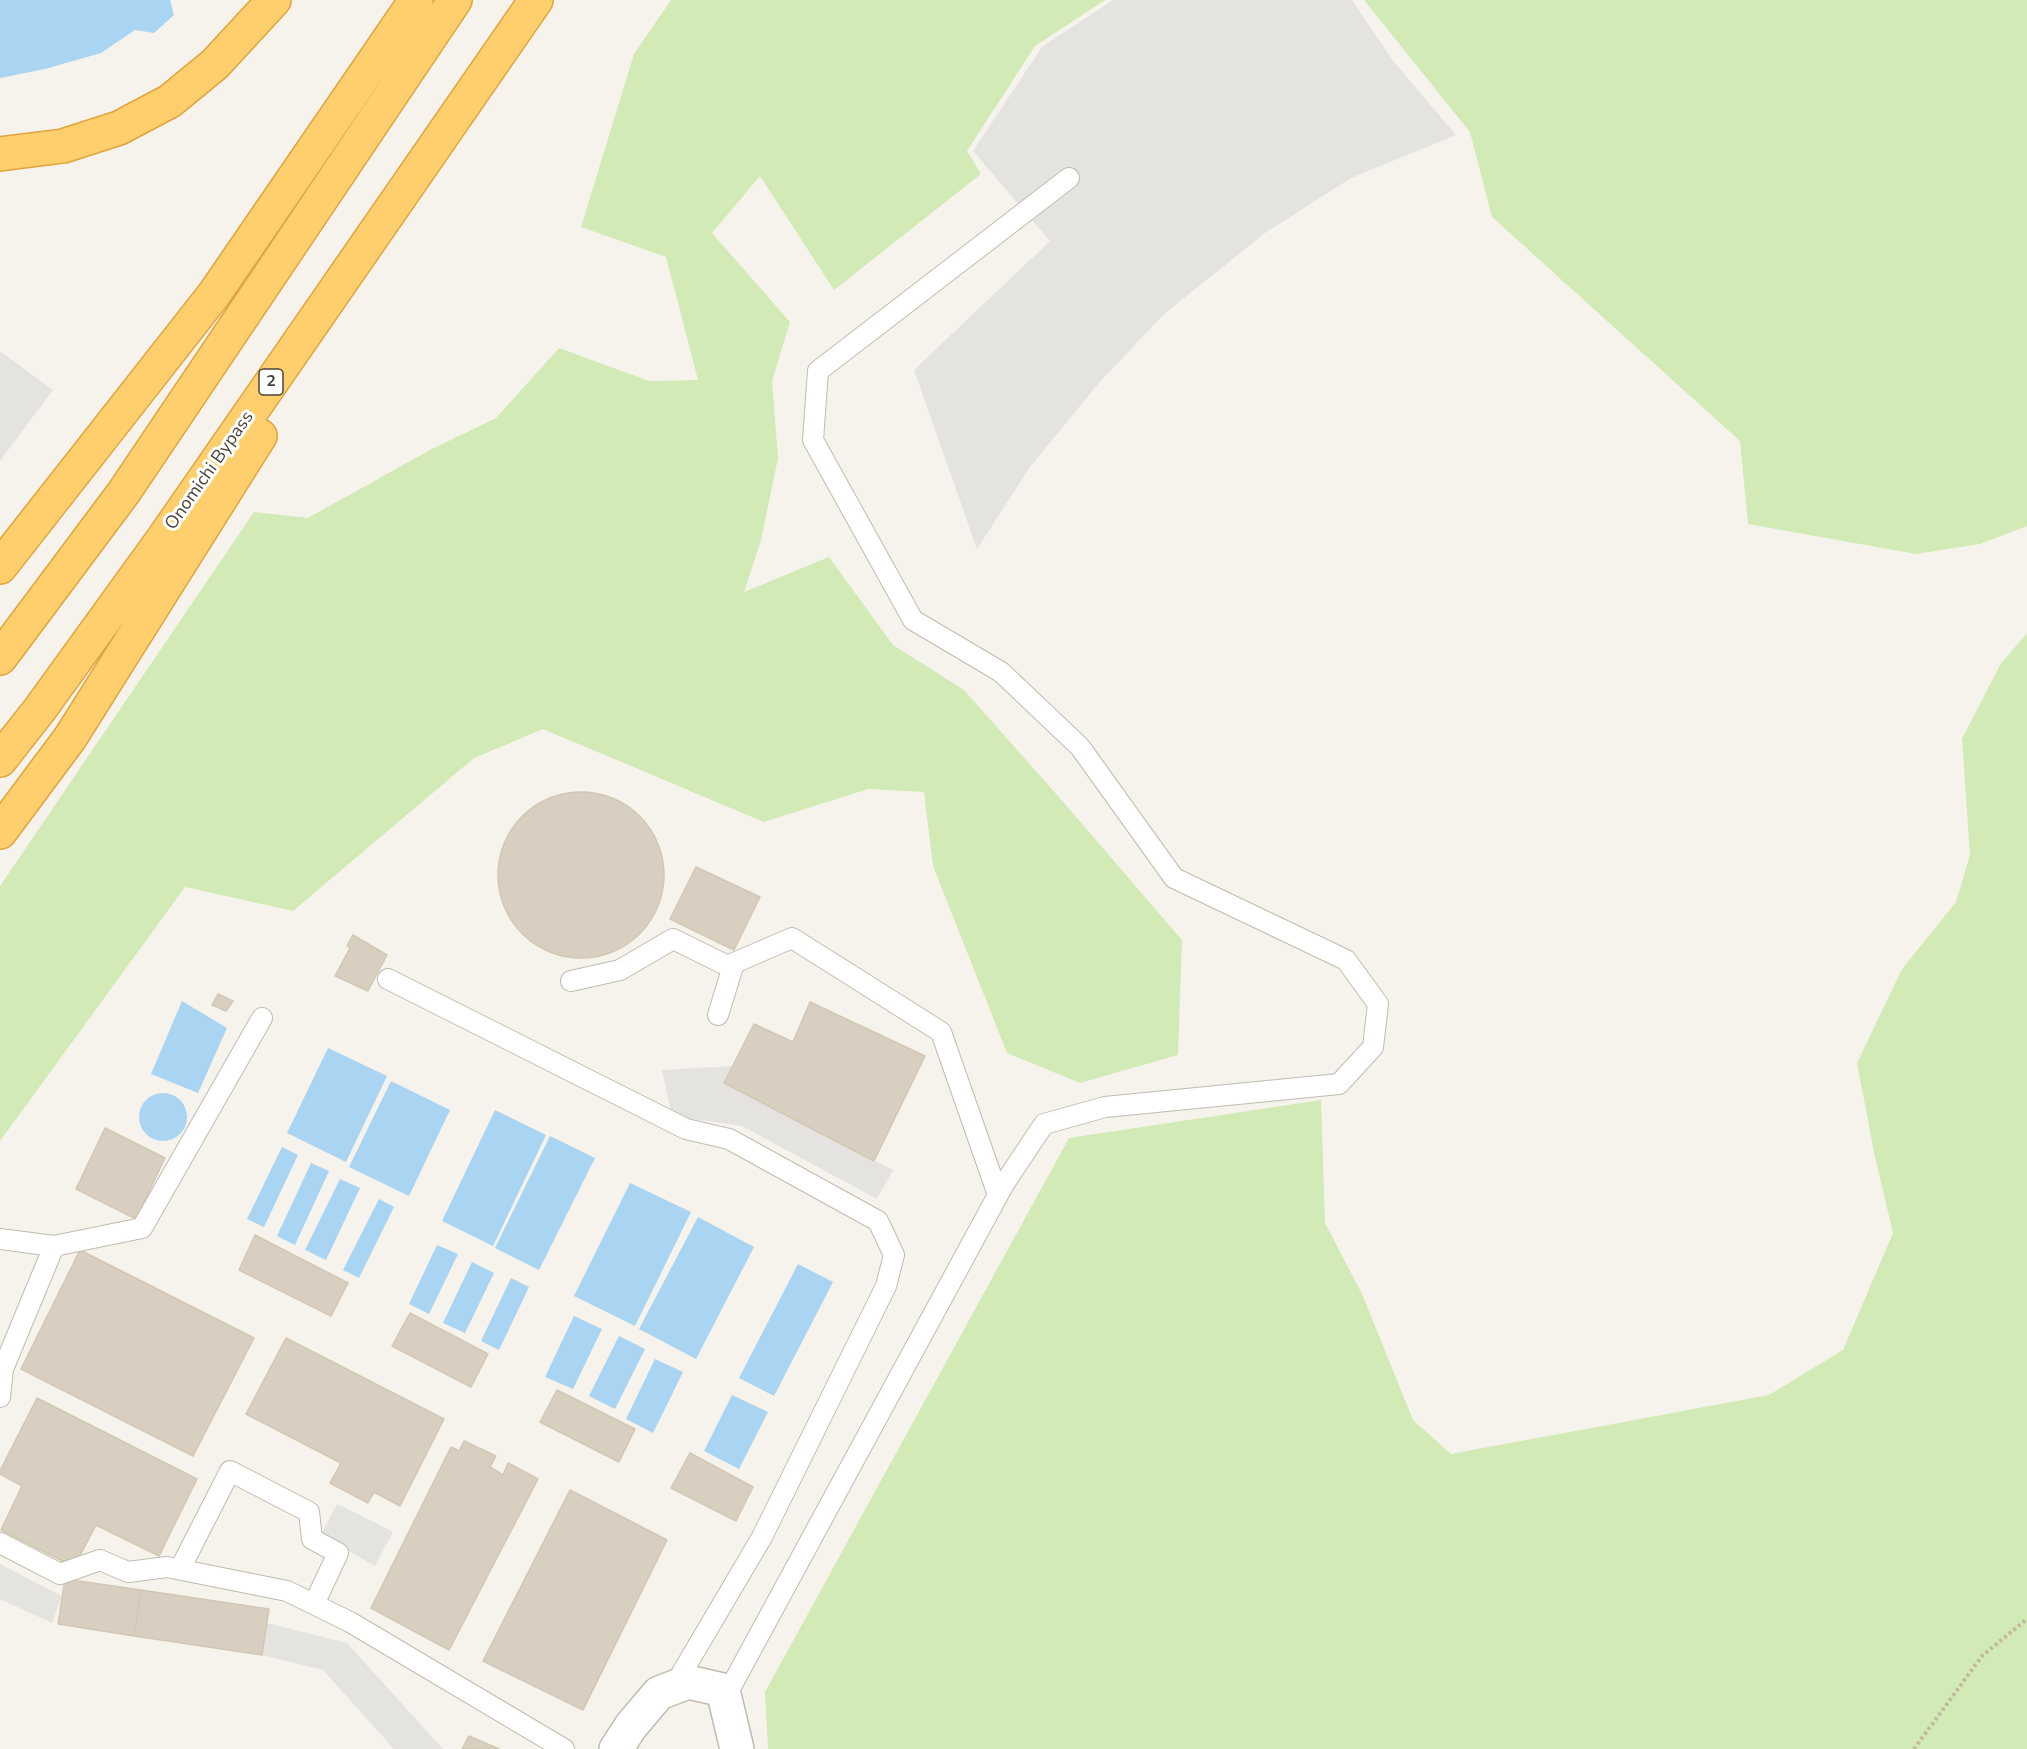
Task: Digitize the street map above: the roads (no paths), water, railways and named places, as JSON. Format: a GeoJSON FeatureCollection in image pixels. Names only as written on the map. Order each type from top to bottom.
{"type":"FeatureCollection","features":[{"type":"Feature","properties":{"kind":"highway"},"geometry":{"type":"LineString","coordinates":[[0,154],[63,146],[119,128],[170,101],[215,64],[274,0]]}},
{"type":"Feature","properties":{"kind":"highway"},"geometry":{"type":"LineString","coordinates":[[0,567],[215,293],[416,0]]}},
{"type":"Feature","properties":{"kind":"highway"},"geometry":{"type":"LineString","coordinates":[[0,658],[124,492],[455,0]]}},
{"type":"Feature","properties":{"kind":"highway","name":"Onomichi Bypass"},"geometry":{"type":"LineString","coordinates":[[0,760],[40,709],[163,539],[536,0]]}},
{"type":"Feature","properties":{"kind":"highway"},"geometry":{"type":"LineString","coordinates":[[0,832],[76,728],[467,99]]}},
{"type":"Feature","properties":{"kind":"street"},"geometry":{"type":"LineString","coordinates":[[616,1749],[631,1726],[658,1693],[688,1682],[723,1690],[737,1749]]}},
{"type":"Feature","properties":{"kind":"lane"},"geometry":{"type":"LineString","coordinates":[[723,1690],[733,1683],[998,1195],[1044,1124],[1105,1107],[1339,1084],[1373,1047],[1378,1004],[1346,960],[1174,878],[1080,747],[1001,672],[913,620],[813,440],[818,371],[1069,178]]}},
{"type":"Feature","properties":{"kind":"lane"},"geometry":{"type":"LineString","coordinates":[[718,1015],[734,963],[792,938],[940,1032],[998,1195]]}},
{"type":"Feature","properties":{"kind":"lane"},"geometry":{"type":"LineString","coordinates":[[571,981],[620,970],[673,939],[732,968]]}},
{"type":"Feature","properties":{"kind":"lane"},"geometry":{"type":"LineString","coordinates":[[388,979],[686,1129],[729,1139],[749,1149],[878,1221],[894,1255],[886,1286],[762,1537],[673,1688]]}},
{"type":"Feature","properties":{"kind":"lane"},"geometry":{"type":"LineString","coordinates":[[0,1239],[54,1246],[142,1228],[262,1018]]}},
{"type":"Feature","properties":{"kind":"lane"},"geometry":{"type":"LineString","coordinates":[[0,1397],[3,1369],[54,1246]]}},
{"type":"Feature","properties":{"kind":"lane"},"geometry":{"type":"LineString","coordinates":[[180,1569],[230,1471],[309,1512],[312,1539],[338,1553],[314,1604]]}},
{"type":"Feature","properties":{"kind":"lane"},"geometry":{"type":"LineString","coordinates":[[0,1543],[60,1574],[100,1560],[128,1572],[167,1566],[287,1590],[350,1622],[564,1749]]}},
{"type":"Feature","properties":{"kind":"water"},"geometry":{"type":"Polygon","coordinates":[[[0,0],[170,0],[174,15],[154,33],[135,30],[101,53],[45,69],[0,78],[0,0]]]}},
{"type":"Feature","properties":{"kind":"water"},"geometry":{"type":"Polygon","coordinates":[[[182,1001],[227,1028],[198,1093],[151,1074],[182,1001]]]}},
{"type":"Feature","properties":{"kind":"water"},"geometry":{"type":"Polygon","coordinates":[[[328,1048],[387,1076],[346,1162],[287,1133],[328,1048]]]}},
{"type":"Feature","properties":{"kind":"water"},"geometry":{"type":"Polygon","coordinates":[[[391,1081],[450,1110],[409,1196],[349,1167],[391,1081]]]}},
{"type":"Feature","properties":{"kind":"water"},"geometry":{"type":"Polygon","coordinates":[[[158,1093],[168,1093],[180,1100],[187,1112],[187,1122],[180,1134],[168,1141],[158,1141],[143,1130],[139,1122],[139,1112],[150,1097],[158,1093]]]}},
{"type":"Feature","properties":{"kind":"water"},"geometry":{"type":"Polygon","coordinates":[[[495,1110],[546,1135],[493,1246],[442,1221],[495,1110]]]}},
{"type":"Feature","properties":{"kind":"water"},"geometry":{"type":"Polygon","coordinates":[[[550,1136],[595,1158],[539,1270],[495,1248],[550,1136]]]}},
{"type":"Feature","properties":{"kind":"water"},"geometry":{"type":"Polygon","coordinates":[[[282,1147],[298,1155],[264,1227],[247,1219],[282,1147]]]}},
{"type":"Feature","properties":{"kind":"water"},"geometry":{"type":"Polygon","coordinates":[[[311,1163],[329,1171],[295,1245],[277,1236],[311,1163]]]}},
{"type":"Feature","properties":{"kind":"water"},"geometry":{"type":"Polygon","coordinates":[[[340,1179],[360,1188],[326,1260],[305,1250],[340,1179]]]}},
{"type":"Feature","properties":{"kind":"water"},"geometry":{"type":"Polygon","coordinates":[[[630,1183],[691,1212],[635,1326],[574,1296],[630,1183]]]}},
{"type":"Feature","properties":{"kind":"water"},"geometry":{"type":"Polygon","coordinates":[[[379,1199],[394,1207],[359,1278],[343,1270],[379,1199]]]}},
{"type":"Feature","properties":{"kind":"water"},"geometry":{"type":"Polygon","coordinates":[[[698,1217],[754,1247],[696,1359],[639,1329],[698,1217]]]}},
{"type":"Feature","properties":{"kind":"water"},"geometry":{"type":"Polygon","coordinates":[[[437,1245],[458,1254],[429,1314],[409,1304],[437,1245]]]}},
{"type":"Feature","properties":{"kind":"water"},"geometry":{"type":"Polygon","coordinates":[[[472,1262],[494,1273],[465,1333],[443,1323],[472,1262]]]}},
{"type":"Feature","properties":{"kind":"water"},"geometry":{"type":"Polygon","coordinates":[[[798,1264],[833,1282],[774,1396],[739,1378],[798,1264]]]}},
{"type":"Feature","properties":{"kind":"water"},"geometry":{"type":"Polygon","coordinates":[[[511,1278],[529,1287],[499,1350],[481,1341],[511,1278]]]}},
{"type":"Feature","properties":{"kind":"water"},"geometry":{"type":"Polygon","coordinates":[[[574,1316],[602,1329],[573,1389],[545,1377],[574,1316]]]}},
{"type":"Feature","properties":{"kind":"water"},"geometry":{"type":"Polygon","coordinates":[[[619,1336],[645,1349],[615,1409],[589,1396],[619,1336]]]}},
{"type":"Feature","properties":{"kind":"water"},"geometry":{"type":"Polygon","coordinates":[[[655,1359],[683,1372],[653,1433],[626,1419],[655,1359]]]}},
{"type":"Feature","properties":{"kind":"water"},"geometry":{"type":"Polygon","coordinates":[[[732,1395],[768,1412],[739,1469],[704,1451],[732,1395]]]}}]}
